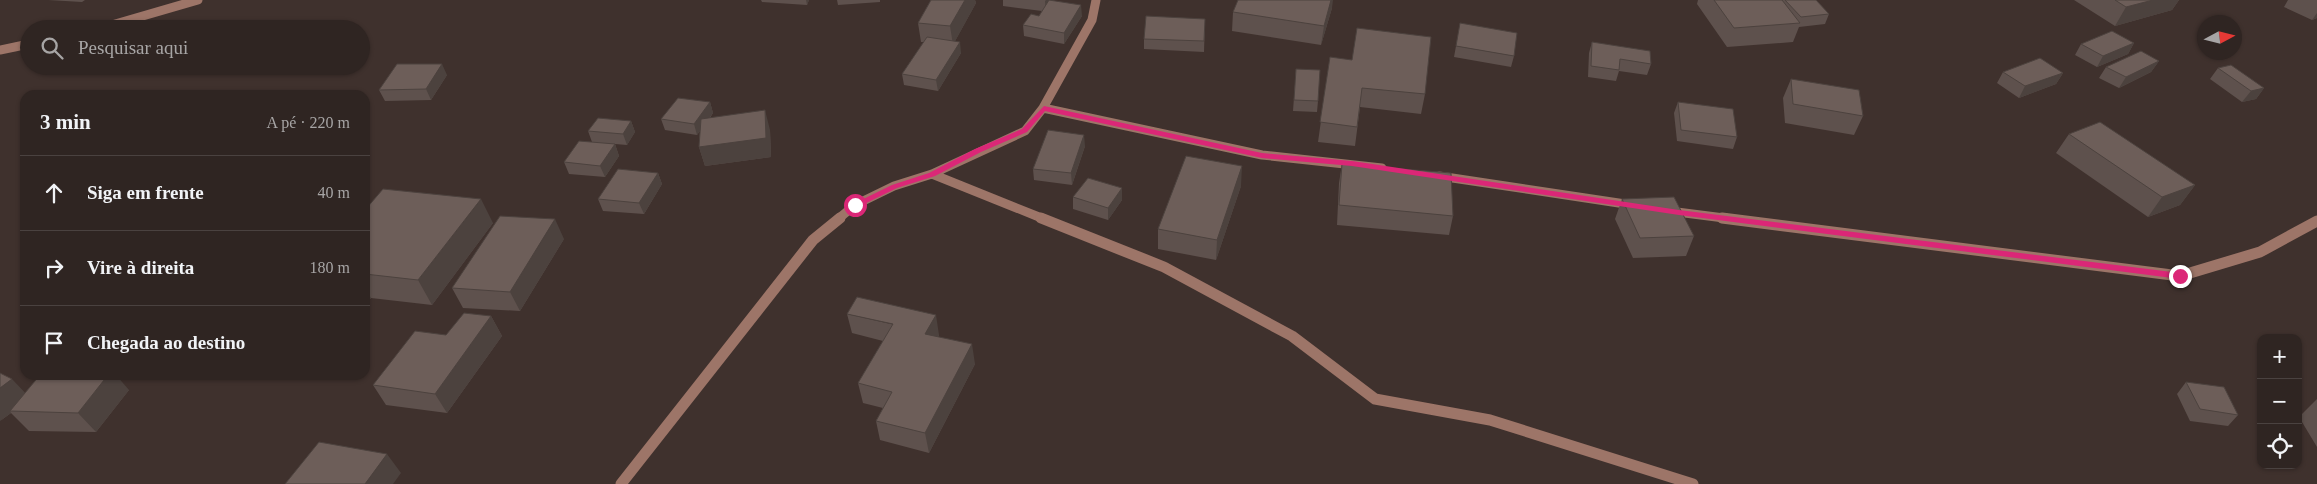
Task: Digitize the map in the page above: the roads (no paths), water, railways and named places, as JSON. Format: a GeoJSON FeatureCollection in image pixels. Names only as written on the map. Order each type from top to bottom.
{"type":"FeatureCollection","features":[{"type":"Feature","properties":{"kind":"street"},"geometry":{"type":"LineString","coordinates":[[129,20],[198,0]]}},
{"type":"Feature","properties":{"kind":"street"},"geometry":{"type":"LineString","coordinates":[[621,484],[813,240],[855,205],[894,186],[932,174],[978,151],[1025,131],[1044,108],[1092,20],[1096,0]]}},
{"type":"Feature","properties":{"kind":"street"},"geometry":{"type":"LineString","coordinates":[[0,50],[20,46]]}},
{"type":"Feature","properties":{"kind":"street"},"geometry":{"type":"LineString","coordinates":[[1044,108],[1262,155],[1391,169]]}},
{"type":"Feature","properties":{"kind":"street"},"geometry":{"type":"LineString","coordinates":[[932,174],[1164,267],[1292,336],[1375,398],[1490,420],[1693,484]]}},
{"type":"Feature","properties":{"kind":"street"},"geometry":{"type":"LineString","coordinates":[[1429,175],[1640,206]]}},
{"type":"Feature","properties":{"kind":"street"},"geometry":{"type":"LineString","coordinates":[[1660,209],[2180,276],[2260,252],[2317,221]]}}]}
